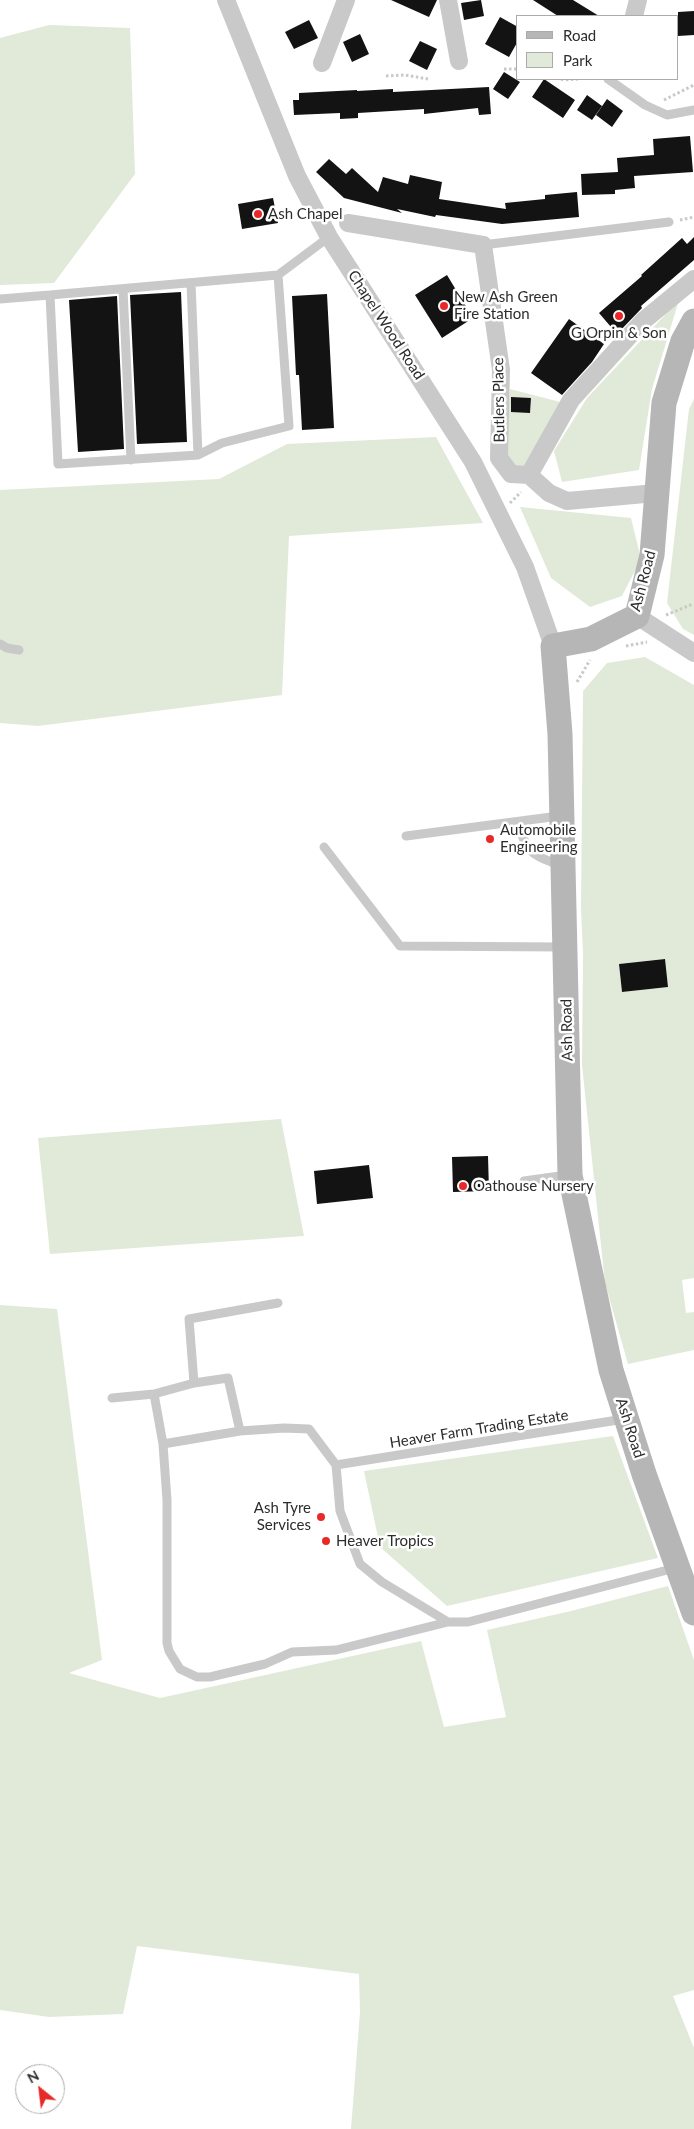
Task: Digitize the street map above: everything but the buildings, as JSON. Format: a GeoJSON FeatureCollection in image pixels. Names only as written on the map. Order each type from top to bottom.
{"type":"FeatureCollection","features":[{"type":"Feature","properties":{"kind":"street","name":"Chapel Wood Road"},"geometry":{"type":"LineString","coordinates":[[226,0],[297,176],[330,237],[473,462],[526,567],[553,646]]}},
{"type":"Feature","properties":{"kind":"street"},"geometry":{"type":"LineString","coordinates":[[322,63],[346,0]]}},
{"type":"Feature","properties":{"kind":"street"},"geometry":{"type":"LineString","coordinates":[[448,0],[459,61]]}},
{"type":"Feature","properties":{"kind":"street"},"geometry":{"type":"LineString","coordinates":[[634,15],[638,0]]}},
{"type":"Feature","properties":{"kind":"street"},"geometry":{"type":"LineString","coordinates":[[348,223],[483,245]]}},
{"type":"Feature","properties":{"kind":"street","name":"Butlers Place"},"geometry":{"type":"LineString","coordinates":[[483,245],[501,370],[499,458],[511,474],[525,475]]}},
{"type":"Feature","properties":{"kind":"street"},"geometry":{"type":"LineString","coordinates":[[656,493],[567,501],[549,493],[525,475],[571,400],[643,321],[694,279]]}},
{"type":"Feature","properties":{"kind":"street","name":"Ash Road"},"geometry":{"type":"LineString","coordinates":[[694,321],[684,341],[664,403],[652,554],[642,620],[591,639],[553,646],[560,734],[570,1175],[611,1370],[626,1419],[694,1613]]}},
{"type":"Feature","properties":{"kind":"street"},"geometry":{"type":"LineString","coordinates":[[642,620],[694,652]]}},
{"type":"Feature","properties":{"kind":"lane"},"geometry":{"type":"LineString","coordinates":[[609,80],[646,106],[667,115],[694,110]]}},
{"type":"Feature","properties":{"kind":"lane"},"geometry":{"type":"LineString","coordinates":[[483,245],[669,222]]}},
{"type":"Feature","properties":{"kind":"lane"},"geometry":{"type":"LineString","coordinates":[[0,300],[278,275],[330,237]]}},
{"type":"Feature","properties":{"kind":"lane"},"geometry":{"type":"LineString","coordinates":[[50,296],[58,464],[198,455],[222,443],[289,426],[278,275]]}},
{"type":"Feature","properties":{"kind":"lane"},"geometry":{"type":"LineString","coordinates":[[191,283],[198,455]]}},
{"type":"Feature","properties":{"kind":"lane"},"geometry":{"type":"LineString","coordinates":[[122,289],[131,460]]}},
{"type":"Feature","properties":{"kind":"lane"},"geometry":{"type":"LineString","coordinates":[[0,644],[7,648],[19,650]]}},
{"type":"Feature","properties":{"kind":"lane"},"geometry":{"type":"LineString","coordinates":[[406,836],[562,816]]}},
{"type":"Feature","properties":{"kind":"lane"},"geometry":{"type":"LineString","coordinates":[[517,822],[524,842],[532,854],[562,866]]}},
{"type":"Feature","properties":{"kind":"lane"},"geometry":{"type":"LineString","coordinates":[[324,848],[400,946],[564,947]]}},
{"type":"Feature","properties":{"kind":"lane"},"geometry":{"type":"LineString","coordinates":[[524,1181],[570,1175]]}},
{"type":"Feature","properties":{"kind":"lane"},"geometry":{"type":"LineString","coordinates":[[194,1383],[189,1320],[278,1303]]}},
{"type":"Feature","properties":{"kind":"lane"},"geometry":{"type":"LineString","coordinates":[[112,1398],[154,1394],[194,1383],[228,1378],[240,1431]]}},
{"type":"Feature","properties":{"kind":"lane"},"geometry":{"type":"LineString","coordinates":[[154,1394],[162,1444],[167,1500],[168,1643],[174,1662],[186,1674],[197,1677],[210,1677],[265,1664],[292,1652],[348,1648],[448,1622],[468,1622],[678,1567]]}},
{"type":"Feature","properties":{"kind":"lane","name":"Heaver Farm Trading Estate"},"geometry":{"type":"LineString","coordinates":[[336,1465],[626,1419]]}},
{"type":"Feature","properties":{"kind":"lane"},"geometry":{"type":"LineString","coordinates":[[162,1444],[240,1431],[284,1428],[308,1429],[336,1465],[340,1511],[360,1564],[382,1582],[448,1622]]}},
{"type":"Feature","properties":{"kind":"path"},"geometry":{"type":"LineString","coordinates":[[504,69],[516,69]]}},
{"type":"Feature","properties":{"kind":"path"},"geometry":{"type":"LineString","coordinates":[[386,76],[405,74],[428,79]]}},
{"type":"Feature","properties":{"kind":"path"},"geometry":{"type":"LineString","coordinates":[[657,96],[665,100],[694,85]]}},
{"type":"Feature","properties":{"kind":"path"},"geometry":{"type":"LineString","coordinates":[[499,514],[521,493],[525,475]]}},
{"type":"Feature","properties":{"kind":"path"},"geometry":{"type":"LineString","coordinates":[[642,620],[693,604]]}},
{"type":"Feature","properties":{"kind":"path"},"geometry":{"type":"LineString","coordinates":[[619,648],[647,642],[654,644]]}},
{"type":"Feature","properties":{"kind":"path"},"geometry":{"type":"LineString","coordinates":[[576,686],[578,679],[590,660],[597,656]]}},
{"type":"Feature","properties":{"kind":"green space"},"geometry":{"type":"Polygon","coordinates":[[[49,25],[130,28],[135,174],[54,283],[0,285],[0,38],[49,25]]]}},
{"type":"Feature","properties":{"kind":"green space"},"geometry":{"type":"Polygon","coordinates":[[[679,300],[652,389],[639,470],[562,482],[554,451],[587,398],[679,300]]]}},
{"type":"Feature","properties":{"kind":"green space"},"geometry":{"type":"Polygon","coordinates":[[[510,389],[564,403],[523,467],[512,466],[504,457],[510,389]],[[511,398],[511,412],[530,412],[531,398],[511,398]]]}},
{"type":"Feature","properties":{"kind":"green space"},"geometry":{"type":"Polygon","coordinates":[[[694,399],[694,635],[683,629],[667,603],[689,409],[694,399]]]}},
{"type":"Feature","properties":{"kind":"green space"},"geometry":{"type":"Polygon","coordinates":[[[436,437],[483,523],[289,536],[282,695],[38,726],[0,723],[0,490],[219,479],[287,444],[436,437]]]}},
{"type":"Feature","properties":{"kind":"green space"},"geometry":{"type":"Polygon","coordinates":[[[520,507],[631,518],[641,559],[622,596],[590,607],[551,578],[520,507]]]}},
{"type":"Feature","properties":{"kind":"green space"},"geometry":{"type":"Polygon","coordinates":[[[645,657],[694,685],[694,1278],[682,1280],[686,1313],[694,1312],[694,1350],[628,1364],[605,1283],[582,1065],[583,691],[607,663],[645,657]],[[664,959],[619,964],[622,992],[668,987],[664,959]]]}},
{"type":"Feature","properties":{"kind":"green space"},"geometry":{"type":"Polygon","coordinates":[[[281,1119],[304,1236],[50,1254],[38,1138],[281,1119]]]}},
{"type":"Feature","properties":{"kind":"green space"},"geometry":{"type":"Polygon","coordinates":[[[0,1305],[57,1309],[102,1660],[69,1673],[160,1698],[421,1641],[444,1727],[506,1717],[487,1630],[668,1586],[694,1660],[694,1990],[673,1996],[694,2048],[694,2129],[351,2129],[360,2012],[359,1974],[137,1946],[123,2014],[49,2017],[0,2010],[0,1305]]]}},
{"type":"Feature","properties":{"kind":"green space"},"geometry":{"type":"Polygon","coordinates":[[[613,1436],[658,1558],[447,1606],[380,1547],[364,1471],[613,1436]]]}},
{"type":"Feature","properties":{"kind":"place","name":"Ash Chapel"},"geometry":{"type":"Point","coordinates":[258,214]}},
{"type":"Feature","properties":{"kind":"place","name":"New Ash Green Fire Station"},"geometry":{"type":"Point","coordinates":[444,306]}},
{"type":"Feature","properties":{"kind":"place","name":"G Orpin & Son"},"geometry":{"type":"Point","coordinates":[619,316]}},
{"type":"Feature","properties":{"kind":"place","name":"Automobile Engineering"},"geometry":{"type":"Point","coordinates":[490,839]}},
{"type":"Feature","properties":{"kind":"place","name":"Oathouse Nursery"},"geometry":{"type":"Point","coordinates":[463,1186]}},
{"type":"Feature","properties":{"kind":"place","name":"Ash Tyre Services"},"geometry":{"type":"Point","coordinates":[321,1517]}},
{"type":"Feature","properties":{"kind":"place","name":"Heaver Tropics"},"geometry":{"type":"Point","coordinates":[326,1541]}}]}
